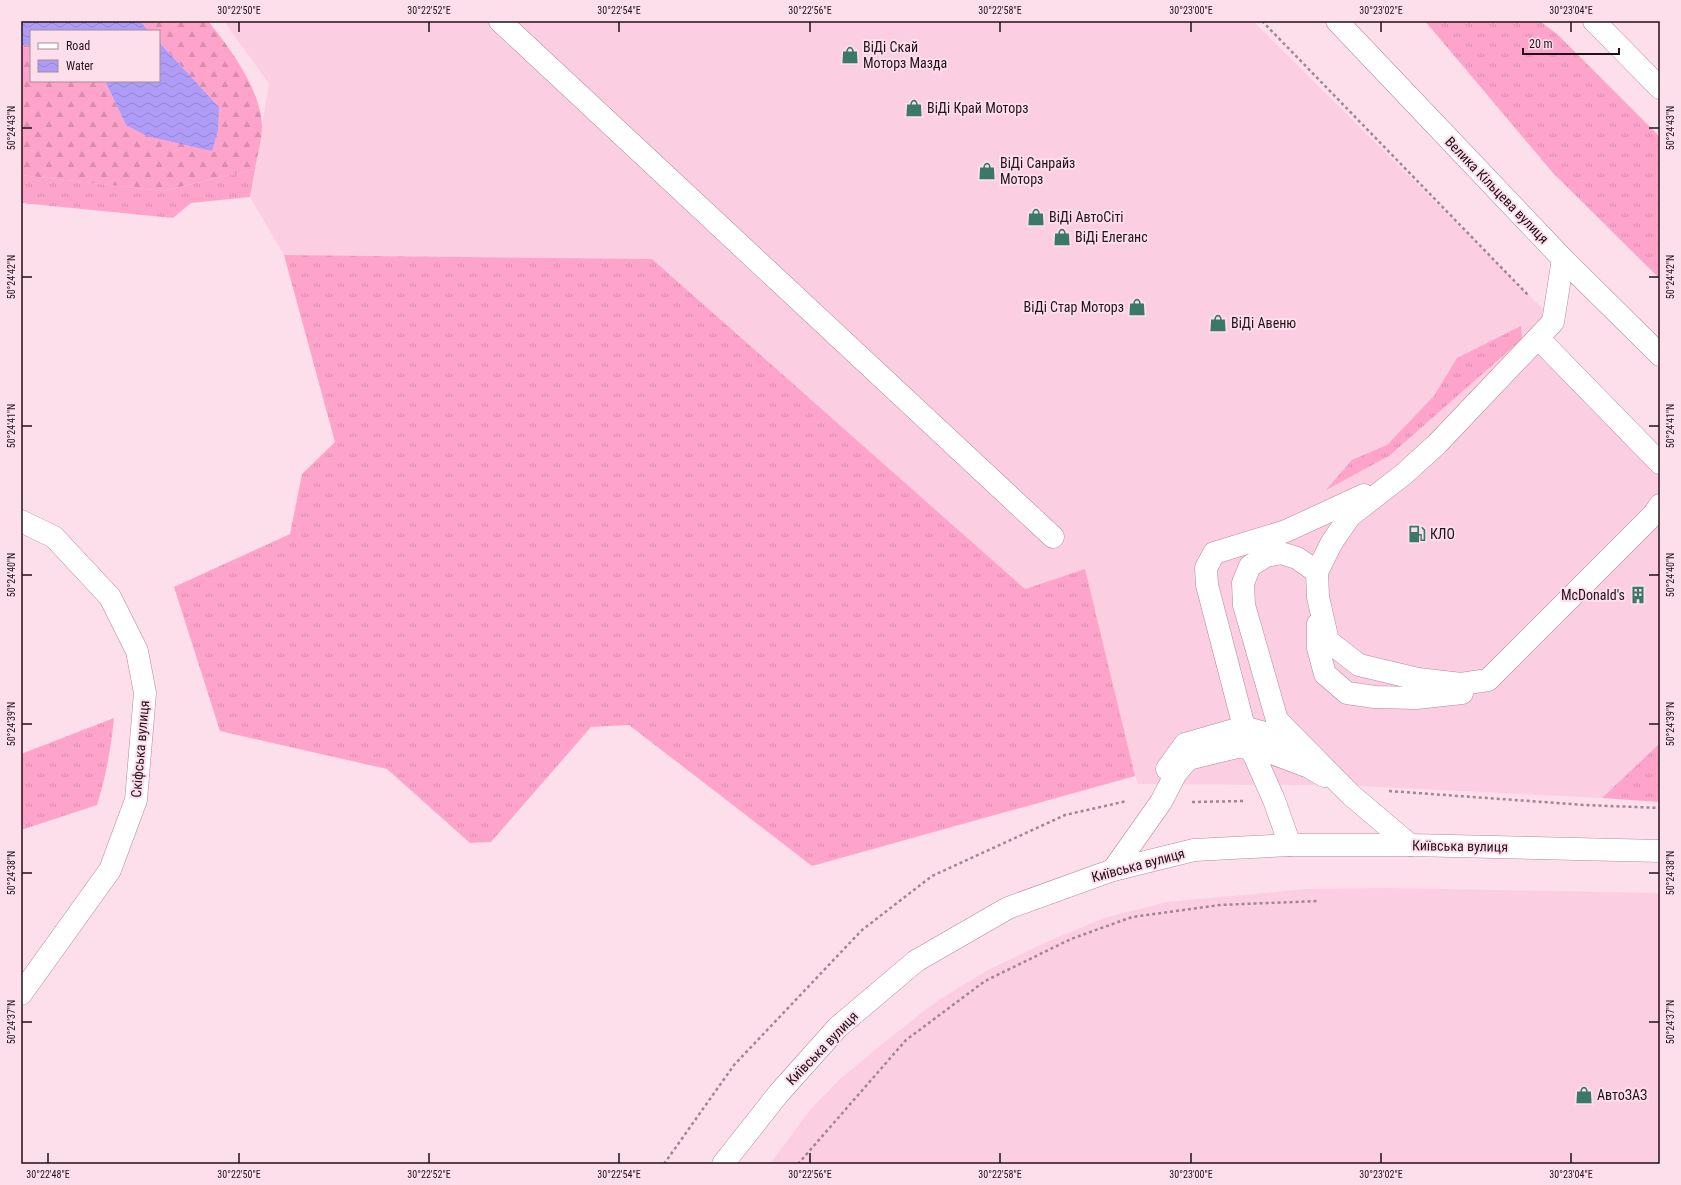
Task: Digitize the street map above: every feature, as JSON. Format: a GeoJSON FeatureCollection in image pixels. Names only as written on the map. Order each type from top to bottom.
{"type":"FeatureCollection","features":[{"type":"Feature","properties":{"kind":"main road"},"geometry":{"type":"LineString","coordinates":[[500,21],[1053,537]]}},
{"type":"Feature","properties":{"kind":"main road","name":"Велика Кільцева вулиця"},"geometry":{"type":"LineString","coordinates":[[1337,21],[1563,259],[1660,355]]}},
{"type":"Feature","properties":{"kind":"main road"},"geometry":{"type":"LineString","coordinates":[[1594,21],[1660,88]]}},
{"type":"Feature","properties":{"kind":"main road"},"geometry":{"type":"LineString","coordinates":[[1563,259],[1553,322],[1437,444],[1404,474],[1350,516],[1332,542],[1317,572],[1318,648],[1325,674],[1347,693],[1375,698],[1416,698],[1462,693],[1488,680],[1644,525],[1660,505]]}},
{"type":"Feature","properties":{"kind":"main road"},"geometry":{"type":"LineString","coordinates":[[1538,338],[1660,463]]}},
{"type":"Feature","properties":{"kind":"main road"},"geometry":{"type":"LineString","coordinates":[[1290,845],[1274,800],[1251,748],[1244,727],[1207,585],[1206,568],[1214,553],[1286,531],[1376,489],[1404,474]]}},
{"type":"Feature","properties":{"kind":"main road","name":"Скіфська вулиця"},"geometry":{"type":"LineString","coordinates":[[21,521],[54,537],[110,597],[137,651],[145,693],[136,800],[110,870],[21,994]]}},
{"type":"Feature","properties":{"kind":"main road"},"geometry":{"type":"LineString","coordinates":[[1317,572],[1297,558],[1281,553],[1266,556],[1250,566],[1243,583],[1244,605],[1276,720],[1346,790],[1410,845]]}},
{"type":"Feature","properties":{"kind":"main road"},"geometry":{"type":"LineString","coordinates":[[1318,597],[1328,641],[1359,665],[1418,679],[1461,684],[1488,680]]}},
{"type":"Feature","properties":{"kind":"main road"},"geometry":{"type":"LineString","coordinates":[[1161,802],[1167,768],[1185,744],[1244,727],[1268,734],[1309,767],[1346,790]]}},
{"type":"Feature","properties":{"kind":"main road"},"geometry":{"type":"LineString","coordinates":[[1113,870],[1161,802],[1176,773],[1188,759],[1237,747],[1269,752],[1309,767]]}},
{"type":"Feature","properties":{"kind":"main road","name":"Київська вулиця"},"geometry":{"type":"LineString","coordinates":[[723,1164],[779,1093],[838,1027],[916,961],[1008,908],[1113,870],[1194,850],[1290,845],[1410,845],[1660,851]]}},
{"type":"Feature","properties":{"kind":"path"},"geometry":{"type":"LineString","coordinates":[[1262,21],[1553,322]]}},
{"type":"Feature","properties":{"kind":"path"},"geometry":{"type":"LineString","coordinates":[[1346,790],[1391,790],[1585,805],[1660,808]]}},
{"type":"Feature","properties":{"kind":"path"},"geometry":{"type":"LineString","coordinates":[[664,1164],[740,1059],[862,930],[932,876],[1065,815],[1137,798],[1161,802],[1274,800]]}},
{"type":"Feature","properties":{"kind":"path"},"geometry":{"type":"LineString","coordinates":[[798,1164],[906,1040],[985,981],[1071,939],[1132,917],[1220,904],[1317,901]]}},
{"type":"Feature","properties":{"kind":"shaded area"},"geometry":{"type":"Polygon","coordinates":[[[224,21],[1253,21],[1545,311],[1542,320],[1522,339],[1660,475],[1660,743],[1602,798],[1341,785],[1138,784],[1132,766],[1085,569],[1025,589],[652,259],[284,255],[250,197],[269,84],[224,21]]]}},
{"type":"Feature","properties":{"kind":"shaded area"},"geometry":{"type":"Polygon","coordinates":[[[1385,888],[1660,893],[1660,1164],[770,1164],[810,1110],[840,1079],[886,1041],[937,1001],[988,970],[1051,940],[1107,917],[1167,902],[1307,889],[1385,888]]]}},
{"type":"Feature","properties":{"kind":"green space"},"geometry":{"type":"Polygon","coordinates":[[[140,21],[208,21],[217,32],[243,70],[256,98],[260,112],[262,131],[255,169],[163,191],[21,175],[21,45],[30,46],[30,82],[105,82],[126,125],[219,107],[160,43],[160,30],[148,30],[140,21]]]}},
{"type":"Feature","properties":{"kind":"green space"},"geometry":{"type":"Polygon","coordinates":[[[1425,21],[1540,21],[1558,35],[1660,137],[1660,279],[1553,173],[1425,21]]]}},
{"type":"Feature","properties":{"kind":"green space"},"geometry":{"type":"Polygon","coordinates":[[[255,169],[250,197],[191,203],[173,218],[21,203],[21,175],[163,191],[255,169]]]}},
{"type":"Feature","properties":{"kind":"green space"},"geometry":{"type":"Polygon","coordinates":[[[284,255],[652,259],[1025,589],[1085,569],[1135,776],[812,866],[629,725],[591,727],[491,842],[470,843],[387,769],[220,731],[174,587],[290,534],[302,474],[335,442],[284,255]]]}},
{"type":"Feature","properties":{"kind":"green space"},"geometry":{"type":"Polygon","coordinates":[[[1521,326],[1522,339],[1389,456],[1326,490],[1352,460],[1387,445],[1434,396],[1457,358],[1521,326]]]}},
{"type":"Feature","properties":{"kind":"green space"},"geometry":{"type":"Polygon","coordinates":[[[114,718],[108,762],[97,805],[21,830],[21,754],[114,718]]]}},
{"type":"Feature","properties":{"kind":"green space"},"geometry":{"type":"Polygon","coordinates":[[[1660,743],[1660,802],[1602,798],[1660,743]]]}},
{"type":"Feature","properties":{"kind":"water"},"geometry":{"type":"Polygon","coordinates":[[[21,21],[140,21],[148,30],[30,30],[30,46],[21,45],[21,21]]]}},
{"type":"Feature","properties":{"kind":"water"},"geometry":{"type":"Polygon","coordinates":[[[160,43],[219,107],[218,130],[212,151],[147,136],[126,125],[105,82],[160,82],[160,43]]]}},
{"type":"Feature","properties":{"kind":"place","name":"ВіДі Скай Моторз Мазда"},"geometry":{"type":"Point","coordinates":[850,55]}},
{"type":"Feature","properties":{"kind":"place","name":"ВіДі Край Моторз"},"geometry":{"type":"Point","coordinates":[914,108]}},
{"type":"Feature","properties":{"kind":"place","name":"ВіДі Санрайз Моторз"},"geometry":{"type":"Point","coordinates":[987,171]}},
{"type":"Feature","properties":{"kind":"place","name":"ВіДі АвтоСіті"},"geometry":{"type":"Point","coordinates":[1036,217]}},
{"type":"Feature","properties":{"kind":"place","name":"ВіДі Елеганс"},"geometry":{"type":"Point","coordinates":[1062,237]}},
{"type":"Feature","properties":{"kind":"place","name":"ВіДі Стар Моторз"},"geometry":{"type":"Point","coordinates":[1137,307]}},
{"type":"Feature","properties":{"kind":"place","name":"ВіДі Авеню"},"geometry":{"type":"Point","coordinates":[1218,323]}},
{"type":"Feature","properties":{"kind":"place","name":"КЛО"},"geometry":{"type":"Point","coordinates":[1417,534]}},
{"type":"Feature","properties":{"kind":"place","name":"McDonald's"},"geometry":{"type":"Point","coordinates":[1638,595]}},
{"type":"Feature","properties":{"kind":"place","name":"АвтоЗАЗ"},"geometry":{"type":"Point","coordinates":[1584,1095]}}]}
